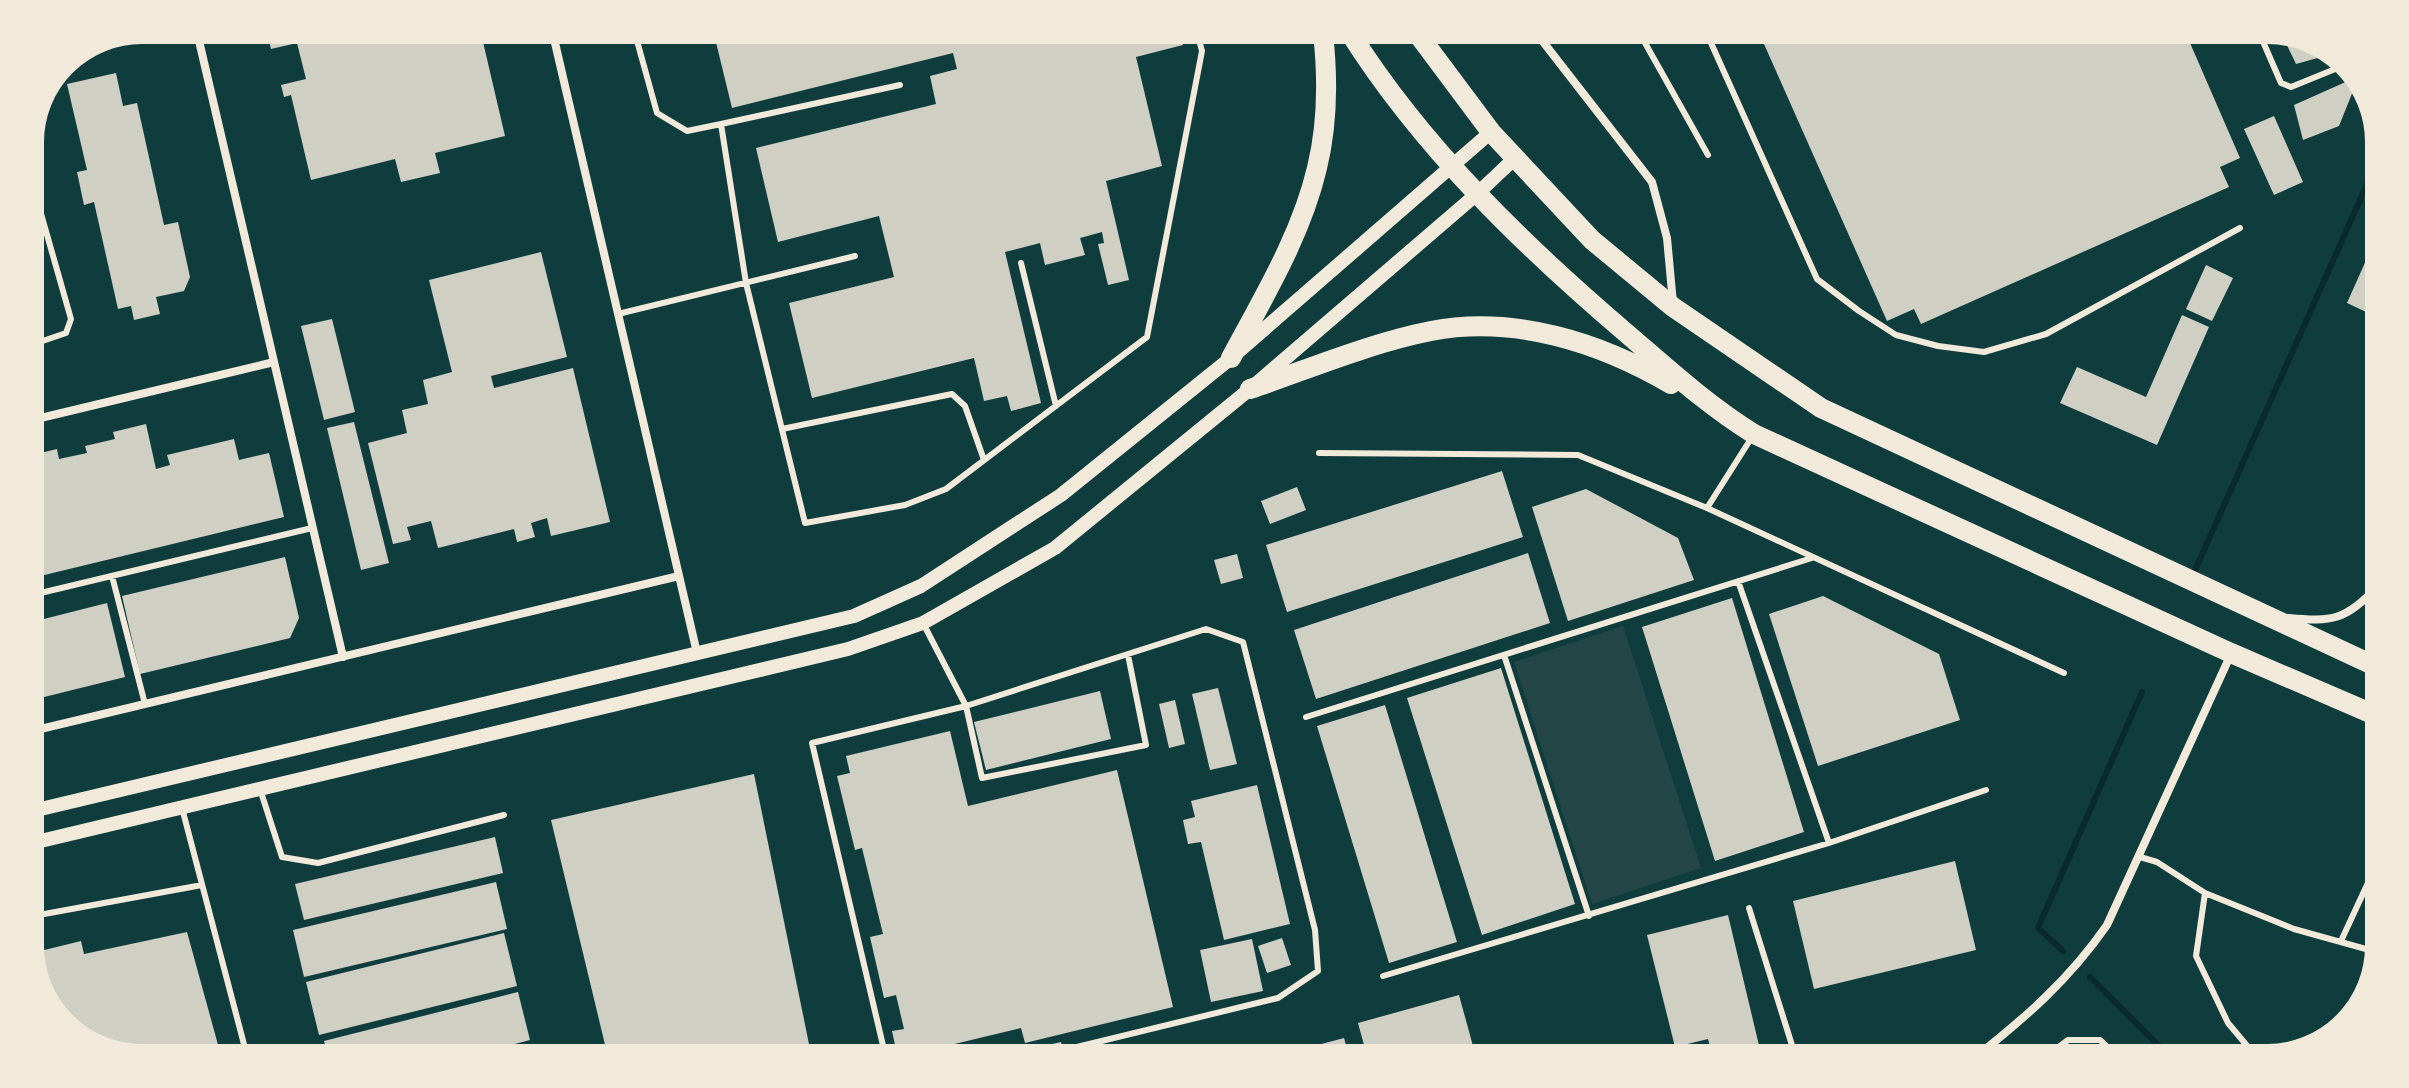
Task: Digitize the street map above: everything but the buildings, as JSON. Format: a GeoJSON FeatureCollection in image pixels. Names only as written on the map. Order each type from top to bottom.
{"type":"FeatureCollection","features":[{"type":"Feature","properties":{"kind":"main road"},"geometry":{"type":"LineString","coordinates":[[1231,358],[1284,258],[1317,169],[1325,123],[1327,86],[1324,42]]}},
{"type":"Feature","properties":{"kind":"main road"},"geometry":{"type":"LineString","coordinates":[[1356,42],[1401,105],[1478,193],[1558,275],[1716,410]]}},
{"type":"Feature","properties":{"kind":"main road"},"geometry":{"type":"LineString","coordinates":[[1424,42],[1491,132],[1592,240],[1673,307],[1821,408],[2367,662]]}},
{"type":"Feature","properties":{"kind":"main road"},"geometry":{"type":"LineString","coordinates":[[1250,389],[1431,331],[1483,326],[1553,334],[1604,351],[1651,372],[1754,434],[2231,653],[2367,712]]}},
{"type":"Feature","properties":{"kind":"street"},"geometry":{"type":"LineString","coordinates":[[199,42],[343,657]]}},
{"type":"Feature","properties":{"kind":"street"},"geometry":{"type":"LineString","coordinates":[[555,42],[697,653]]}},
{"type":"Feature","properties":{"kind":"street"},"geometry":{"type":"LineString","coordinates":[[1543,42],[1652,182],[1667,238],[1673,307]]}},
{"type":"Feature","properties":{"kind":"street"},"geometry":{"type":"LineString","coordinates":[[42,809],[854,616],[921,586],[1061,495],[1231,358],[1491,132]]}},
{"type":"Feature","properties":{"kind":"street"},"geometry":{"type":"LineString","coordinates":[[42,841],[848,649],[923,623],[1055,548],[1250,389],[1515,158]]}},
{"type":"Feature","properties":{"kind":"street"},"geometry":{"type":"LineString","coordinates":[[42,418],[274,362]]}},
{"type":"Feature","properties":{"kind":"street"},"geometry":{"type":"LineString","coordinates":[[42,729],[679,576]]}},
{"type":"Feature","properties":{"kind":"street"},"geometry":{"type":"LineString","coordinates":[[2264,615],[2305,619],[2341,617],[2367,598]]}},
{"type":"Feature","properties":{"kind":"street"},"geometry":{"type":"LineString","coordinates":[[1989,1046],[2082,961],[2107,925],[2231,653]]}},
{"type":"Feature","properties":{"kind":"lane"},"geometry":{"type":"LineString","coordinates":[[637,42],[657,113],[687,131],[900,85]]}},
{"type":"Feature","properties":{"kind":"lane"},"geometry":{"type":"LineString","coordinates":[[721,124],[746,283],[805,523],[905,505],[946,489],[1147,337],[1202,51],[1200,42]]}},
{"type":"Feature","properties":{"kind":"lane"},"geometry":{"type":"LineString","coordinates":[[1644,42],[1708,155]]}},
{"type":"Feature","properties":{"kind":"lane"},"geometry":{"type":"LineString","coordinates":[[1711,42],[1817,279],[1896,335],[1938,346],[1984,352],[2046,334],[2240,228]]}},
{"type":"Feature","properties":{"kind":"lane"},"geometry":{"type":"LineString","coordinates":[[2263,42],[2281,83],[2291,87],[2335,69]]}},
{"type":"Feature","properties":{"kind":"lane"},"geometry":{"type":"LineString","coordinates":[[42,217],[71,319],[66,333],[42,341]]}},
{"type":"Feature","properties":{"kind":"lane"},"geometry":{"type":"LineString","coordinates":[[618,314],[855,256]]}},
{"type":"Feature","properties":{"kind":"lane"},"geometry":{"type":"LineString","coordinates":[[1021,263],[1056,406]]}},
{"type":"Feature","properties":{"kind":"lane"},"geometry":{"type":"LineString","coordinates":[[782,429],[952,394],[965,406],[984,460]]}},
{"type":"Feature","properties":{"kind":"lane"},"geometry":{"type":"LineString","coordinates":[[1707,508],[1754,434]]}},
{"type":"Feature","properties":{"kind":"lane"},"geometry":{"type":"LineString","coordinates":[[1319,453],[1578,455],[1707,508],[2064,673]]}},
{"type":"Feature","properties":{"kind":"lane"},"geometry":{"type":"LineString","coordinates":[[42,593],[312,528]]}},
{"type":"Feature","properties":{"kind":"lane"},"geometry":{"type":"LineString","coordinates":[[1306,717],[1812,558]]}},
{"type":"Feature","properties":{"kind":"lane"},"geometry":{"type":"LineString","coordinates":[[112,576],[145,704]]}},
{"type":"Feature","properties":{"kind":"lane"},"geometry":{"type":"LineString","coordinates":[[1738,581],[1829,843]]}},
{"type":"Feature","properties":{"kind":"lane"},"geometry":{"type":"LineString","coordinates":[[923,623],[966,706],[982,778],[1146,745],[1128,655]]}},
{"type":"Feature","properties":{"kind":"lane"},"geometry":{"type":"LineString","coordinates":[[883,1046],[812,743],[966,706],[1206,629],[1243,642],[1315,930],[1318,971],[1278,998],[1081,1046]]}},
{"type":"Feature","properties":{"kind":"lane"},"geometry":{"type":"LineString","coordinates":[[1504,655],[1589,916]]}},
{"type":"Feature","properties":{"kind":"lane"},"geometry":{"type":"LineString","coordinates":[[260,789],[282,857],[318,863],[504,815]]}},
{"type":"Feature","properties":{"kind":"lane"},"geometry":{"type":"LineString","coordinates":[[1383,976],[1829,843],[1986,790]]}},
{"type":"Feature","properties":{"kind":"lane"},"geometry":{"type":"LineString","coordinates":[[182,808],[244,1046]]}},
{"type":"Feature","properties":{"kind":"lane"},"geometry":{"type":"LineString","coordinates":[[2140,857],[2157,862],[2205,893],[2294,929],[2367,949]]}},
{"type":"Feature","properties":{"kind":"lane"},"geometry":{"type":"LineString","coordinates":[[2341,941],[2367,883]]}},
{"type":"Feature","properties":{"kind":"lane"},"geometry":{"type":"LineString","coordinates":[[42,914],[202,885]]}},
{"type":"Feature","properties":{"kind":"lane"},"geometry":{"type":"LineString","coordinates":[[2205,893],[2196,956],[2228,1023],[2247,1046]]}},
{"type":"Feature","properties":{"kind":"lane"},"geometry":{"type":"LineString","coordinates":[[1749,908],[1792,1046]]}},
{"type":"Feature","properties":{"kind":"lane"},"geometry":{"type":"LineString","coordinates":[[2060,1046],[2068,1040],[2100,1040],[2106,1046]]}},
{"type":"Feature","properties":{"kind":"shaded area"},"geometry":{"type":"Polygon","coordinates":[[[1623,626],[1701,868],[1592,904],[1514,662],[1623,626]]]}},
{"type":"Feature","properties":{"kind":"waterway"},"geometry":{"type":"LineString","coordinates":[[2192,577],[2367,184]]}},
{"type":"Feature","properties":{"kind":"waterway"},"geometry":{"type":"LineString","coordinates":[[2063,951],[2038,928],[2142,692]]}},
{"type":"Feature","properties":{"kind":"waterway"},"geometry":{"type":"LineString","coordinates":[[2090,977],[2159,1046]]}}]}
